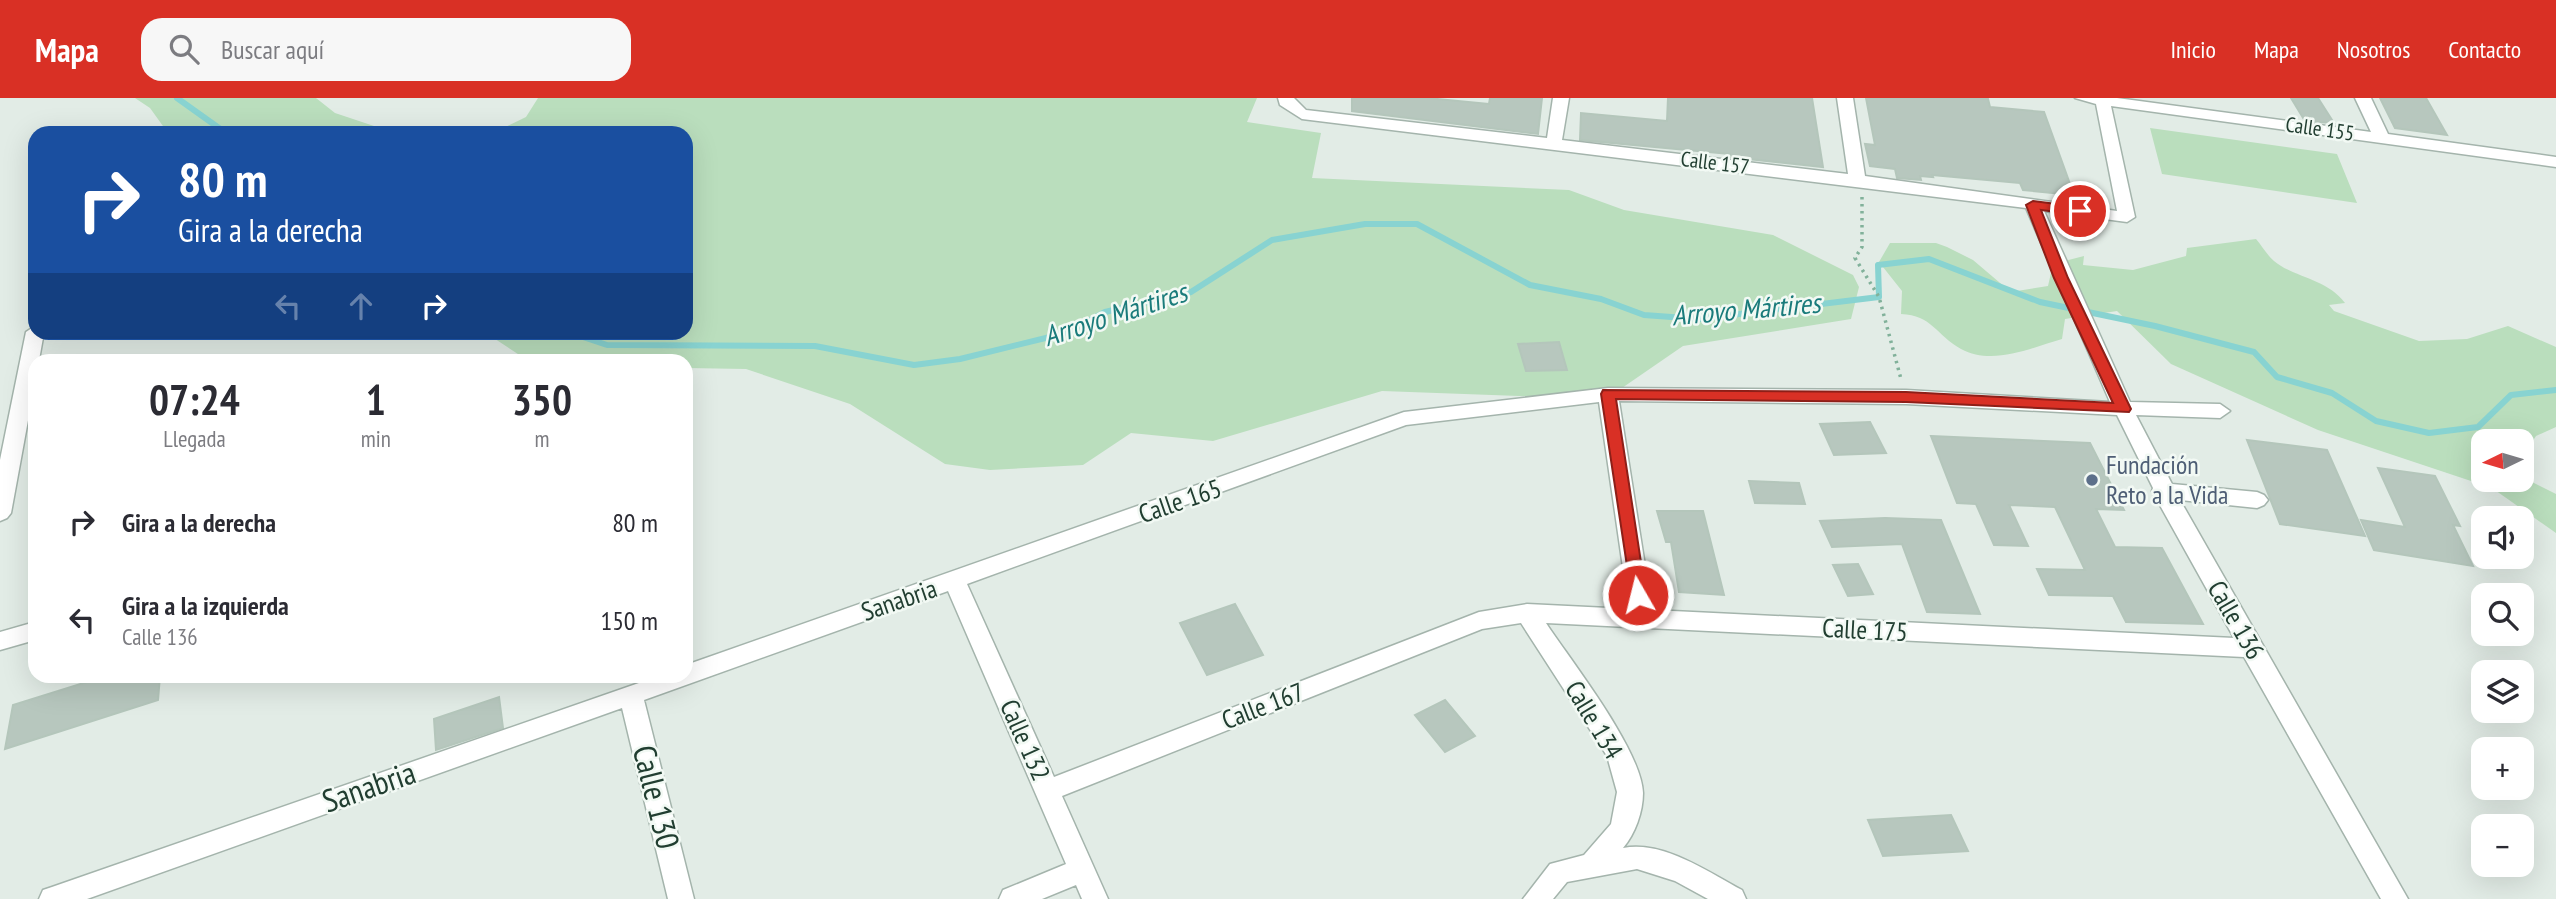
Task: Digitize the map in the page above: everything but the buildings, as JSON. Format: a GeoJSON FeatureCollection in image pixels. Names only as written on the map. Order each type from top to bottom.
{"type":"FeatureCollection","features":[{"type":"Feature","properties":{"kind":"street","name":"Calle 157"},"geometry":{"type":"LineString","coordinates":[[1286,98],[1285,102],[1302,114],[1857,180],[2127,217],[2103,99]]}},
{"type":"Feature","properties":{"kind":"street"},"geometry":{"type":"LineString","coordinates":[[1554,143],[1561,98]]}},
{"type":"Feature","properties":{"kind":"street"},"geometry":{"type":"LineString","coordinates":[[1845,98],[1857,180]]}},
{"type":"Feature","properties":{"kind":"street","name":"Calle 155"},"geometry":{"type":"LineString","coordinates":[[2083,98],[2556,162]]}},
{"type":"Feature","properties":{"kind":"street"},"geometry":{"type":"LineString","coordinates":[[2363,98],[2381,137]]}},
{"type":"Feature","properties":{"kind":"street","name":"Calle 136"},"geometry":{"type":"LineString","coordinates":[[2033,205],[2061,278],[2162,491],[2395,899]]}},
{"type":"Feature","properties":{"kind":"street"},"geometry":{"type":"LineString","coordinates":[[0,513],[28,368]]}},
{"type":"Feature","properties":{"kind":"street"},"geometry":{"type":"LineString","coordinates":[[1608,394],[1642,620]]}},
{"type":"Feature","properties":{"kind":"street","name":"Calle 165"},"geometry":{"type":"LineString","coordinates":[[954,580],[1404,419],[1608,394],[1906,397],[2123,409],[2220,411]]}},
{"type":"Feature","properties":{"kind":"street"},"geometry":{"type":"LineString","coordinates":[[0,415],[20,410]]}},
{"type":"Feature","properties":{"kind":"street"},"geometry":{"type":"LineString","coordinates":[[2162,491],[2257,500]]}},
{"type":"Feature","properties":{"kind":"street","name":"Sanabria"},"geometry":{"type":"LineString","coordinates":[[693,673],[954,580]]}},
{"type":"Feature","properties":{"kind":"street","name":"Calle 132"},"geometry":{"type":"LineString","coordinates":[[954,580],[1095,899]]}},
{"type":"Feature","properties":{"kind":"street","name":"Calle 175"},"geometry":{"type":"LineString","coordinates":[[1479,621],[1527,613],[2252,648]]}},
{"type":"Feature","properties":{"kind":"street","name":"Calle 134"},"geometry":{"type":"LineString","coordinates":[[1527,613],[1618,752],[1630,792],[1623,829],[1591,866]]}},
{"type":"Feature","properties":{"kind":"street","name":"Calle 167"},"geometry":{"type":"LineString","coordinates":[[1047,791],[1479,621]]}},
{"type":"Feature","properties":{"kind":"street"},"geometry":{"type":"LineString","coordinates":[[0,641],[28,633]]}},
{"type":"Feature","properties":{"kind":"street","name":"Sanabria"},"geometry":{"type":"LineString","coordinates":[[52,899],[664,683]]}},
{"type":"Feature","properties":{"kind":"street","name":"Calle 130"},"geometry":{"type":"LineString","coordinates":[[631,695],[681,899]]}},
{"type":"Feature","properties":{"kind":"street"},"geometry":{"type":"LineString","coordinates":[[1536,899],[1559,872],[1637,857],[1682,871],[1733,899]]}},
{"type":"Feature","properties":{"kind":"street"},"geometry":{"type":"LineString","coordinates":[[1012,899],[1082,870]]}},
{"type":"Feature","properties":{"kind":"path"},"geometry":{"type":"LineString","coordinates":[[1857,180],[1864,205],[1861,247],[1855,258],[1880,297],[1884,324],[1906,397]]}},
{"type":"Feature","properties":{"kind":"green space"},"geometry":{"type":"Polygon","coordinates":[[[135,98],[316,98],[335,113],[374,126],[163,126],[150,108],[135,98]]]}},
{"type":"Feature","properties":{"kind":"green space"},"geometry":{"type":"Polygon","coordinates":[[[538,98],[1257,98],[1247,122],[1321,133],[1312,178],[1569,190],[1624,210],[1773,235],[1853,275],[1859,287],[1851,319],[1683,346],[1606,399],[1382,391],[1213,441],[1131,433],[1083,465],[990,470],[945,464],[850,404],[746,369],[693,368],[693,354],[518,354],[497,340],[693,340],[693,126],[507,126],[526,117],[538,98]]]}},
{"type":"Feature","properties":{"kind":"green space"},"geometry":{"type":"Polygon","coordinates":[[[2150,128],[2337,154],[2357,203],[2162,174],[2150,128]]]}},
{"type":"Feature","properties":{"kind":"green space"},"geometry":{"type":"Polygon","coordinates":[[[2256,239],[2271,259],[2282,267],[2329,288],[2337,295],[2345,303],[2329,305],[2334,311],[2419,341],[2467,339],[2508,326],[2556,347],[2556,427],[2534,439],[2534,429],[2471,429],[2471,481],[2318,430],[2171,364],[2117,311],[2065,319],[2062,339],[2024,351],[1999,356],[1973,354],[1953,344],[1920,318],[1901,314],[1902,291],[1879,262],[1890,243],[1936,243],[1973,260],[2006,288],[2017,291],[2048,286],[2053,264],[2084,256],[2083,265],[2133,270],[2186,256],[2187,248],[2256,239]]]}},
{"type":"Feature","properties":{"kind":"green space"},"geometry":{"type":"Polygon","coordinates":[[[2534,483],[2556,494],[2556,533],[2534,518],[2534,506],[2518,506],[2498,492],[2534,492],[2534,483]]]}},
{"type":"Feature","properties":{"kind":"waterway","name":"Arroyo Mártires"},"geometry":{"type":"LineString","coordinates":[[177,98],[216,126]]}},
{"type":"Feature","properties":{"kind":"waterway","name":"Arroyo Mártires"},"geometry":{"type":"LineString","coordinates":[[592,340],[607,345],[815,346],[914,365],[960,359],[1066,333],[1105,312],[1191,292],[1272,240],[1365,224],[1417,224],[1530,285],[1601,299],[1644,315],[1699,319],[1879,297],[1878,265],[1929,259],[2040,302],[2155,326],[2254,352],[2277,377],[2332,393],[2376,421],[2429,433],[2478,427],[2511,395],[2556,390]]}},
{"type":"Feature","properties":{"kind":"place","name":"Fundación Reto a la Vida"},"geometry":{"type":"Point","coordinates":[2092,480]}},
{"type":"Feature","properties":{"kind":"route"},"geometry":{"type":"LineString","coordinates":[[1638,595],[1608,394],[1906,397],[2123,409],[2061,278],[2033,205],[2080,211]]}}]}
